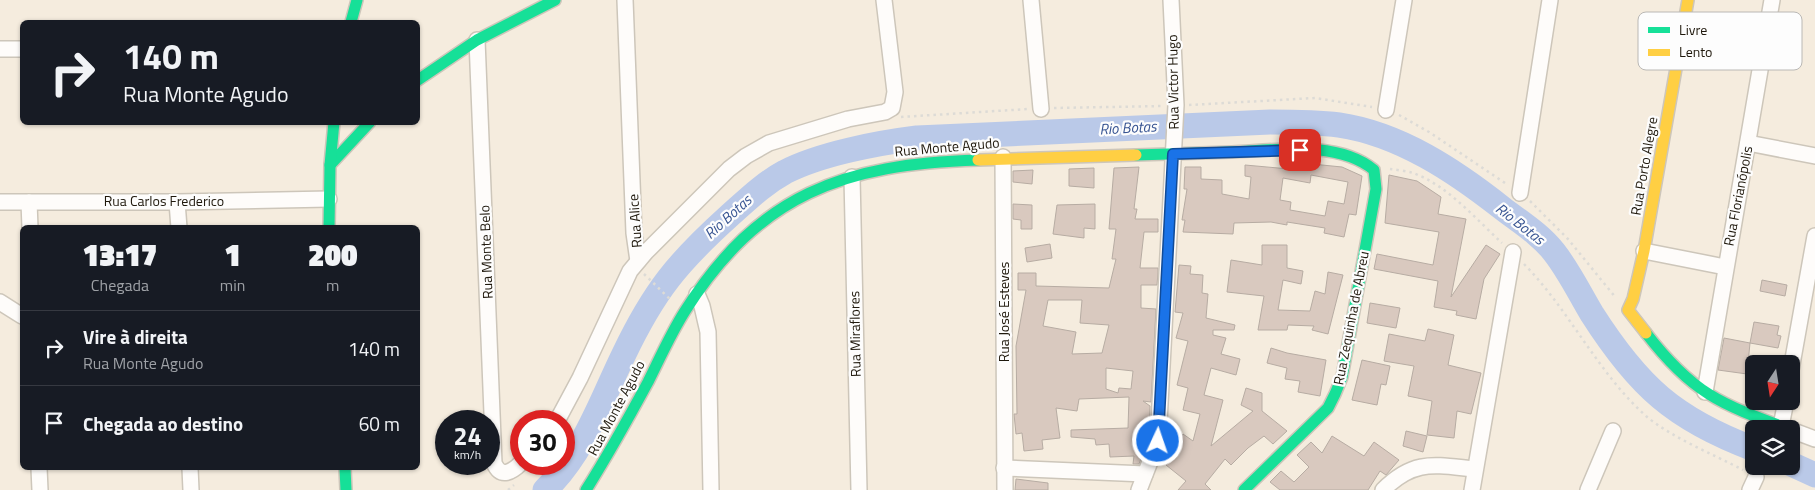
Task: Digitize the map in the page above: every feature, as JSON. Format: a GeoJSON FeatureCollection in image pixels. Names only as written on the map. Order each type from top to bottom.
{"type":"FeatureCollection","features":[{"type":"Feature","properties":{"kind":"street"},"geometry":{"type":"LineString","coordinates":[[352,20],[357,0]]}},
{"type":"Feature","properties":{"kind":"street"},"geometry":{"type":"LineString","coordinates":[[420,79],[477,40],[555,0]]}},
{"type":"Feature","properties":{"kind":"street","name":"Rua Alice"},"geometry":{"type":"LineString","coordinates":[[563,410],[627,278],[638,261],[634,233],[625,0]]}},
{"type":"Feature","properties":{"kind":"street"},"geometry":{"type":"LineString","coordinates":[[638,261],[729,169],[757,149],[785,137],[885,112],[894,106],[896,92],[884,0]]}},
{"type":"Feature","properties":{"kind":"street"},"geometry":{"type":"LineString","coordinates":[[1030,0],[1041,108]]}},
{"type":"Feature","properties":{"kind":"street","name":"Rua Victor Hugo"},"geometry":{"type":"LineString","coordinates":[[1140,490],[1158,441],[1175,117],[1171,0]]}},
{"type":"Feature","properties":{"kind":"street"},"geometry":{"type":"LineString","coordinates":[[1386,110],[1404,0]]}},
{"type":"Feature","properties":{"kind":"street"},"geometry":{"type":"LineString","coordinates":[[1520,193],[1550,0]]}},
{"type":"Feature","properties":{"kind":"street","name":"Rua Monte Belo"},"geometry":{"type":"LineString","coordinates":[[477,40],[494,464],[501,472],[510,472]]}},
{"type":"Feature","properties":{"kind":"street"},"geometry":{"type":"LineString","coordinates":[[0,49],[20,49]]}},
{"type":"Feature","properties":{"kind":"street","name":"Rua Porto Alegre"},"geometry":{"type":"LineString","coordinates":[[1628,310],[1633,299],[1644,250],[1676,70]]}},
{"type":"Feature","properties":{"kind":"street","name":"Rua Florianópolis"},"geometry":{"type":"LineString","coordinates":[[1704,392],[1760,70]]}},
{"type":"Feature","properties":{"kind":"street"},"geometry":{"type":"LineString","coordinates":[[329,225],[330,165],[334,125]]}},
{"type":"Feature","properties":{"kind":"street"},"geometry":{"type":"LineString","coordinates":[[330,165],[367,125]]}},
{"type":"Feature","properties":{"kind":"street"},"geometry":{"type":"LineString","coordinates":[[1748,143],[1815,156]]}},
{"type":"Feature","properties":{"kind":"street","name":"Rua Monte Agudo"},"geometry":{"type":"LineString","coordinates":[[586,490],[618,439],[684,312],[697,294],[762,224],[787,203],[852,177],[911,163],[1003,157],[1173,149],[1300,150],[1329,153],[1365,161],[1374,170]]}},
{"type":"Feature","properties":{"kind":"street","name":"Rua José Esteves"},"geometry":{"type":"LineString","coordinates":[[1003,157],[1005,490]]}},
{"type":"Feature","properties":{"kind":"street","name":"Rua Zequinha de Abreu"},"geometry":{"type":"LineString","coordinates":[[1244,490],[1328,408],[1342,377],[1376,189],[1374,170]]}},
{"type":"Feature","properties":{"kind":"street","name":"Rua Miraflores"},"geometry":{"type":"LineString","coordinates":[[852,177],[859,490]]}},
{"type":"Feature","properties":{"kind":"street","name":"Rua Carlos Frederico"},"geometry":{"type":"LineString","coordinates":[[0,202],[178,202],[329,199]]}},
{"type":"Feature","properties":{"kind":"street"},"geometry":{"type":"LineString","coordinates":[[29,202],[30,225]]}},
{"type":"Feature","properties":{"kind":"street"},"geometry":{"type":"LineString","coordinates":[[178,202],[179,225]]}},
{"type":"Feature","properties":{"kind":"street"},"geometry":{"type":"LineString","coordinates":[[1794,355],[1815,236]]}},
{"type":"Feature","properties":{"kind":"street"},"geometry":{"type":"LineString","coordinates":[[1644,250],[1725,267]]}},
{"type":"Feature","properties":{"kind":"street"},"geometry":{"type":"LineString","coordinates":[[1472,490],[1474,469],[1512,252]]}},
{"type":"Feature","properties":{"kind":"street"},"geometry":{"type":"LineString","coordinates":[[697,294],[708,332],[711,490]]}},
{"type":"Feature","properties":{"kind":"street"},"geometry":{"type":"LineString","coordinates":[[0,302],[20,315]]}},
{"type":"Feature","properties":{"kind":"street"},"geometry":{"type":"LineString","coordinates":[[1628,310],[1686,379],[1704,392],[1767,420]]}},
{"type":"Feature","properties":{"kind":"street"},"geometry":{"type":"LineString","coordinates":[[1588,490],[1613,430]]}},
{"type":"Feature","properties":{"kind":"street"},"geometry":{"type":"LineString","coordinates":[[1800,433],[1815,439]]}},
{"type":"Feature","properties":{"kind":"street"},"geometry":{"type":"LineString","coordinates":[[1383,490],[1415,467],[1430,465],[1474,469]]}},
{"type":"Feature","properties":{"kind":"street"},"geometry":{"type":"LineString","coordinates":[[1004,468],[1146,474]]}},
{"type":"Feature","properties":{"kind":"street"},"geometry":{"type":"LineString","coordinates":[[39,470],[40,490]]}},
{"type":"Feature","properties":{"kind":"street"},"geometry":{"type":"LineString","coordinates":[[190,470],[191,490]]}},
{"type":"Feature","properties":{"kind":"street"},"geometry":{"type":"LineString","coordinates":[[344,470],[346,490]]}},
{"type":"Feature","properties":{"kind":"path"},"geometry":{"type":"LineString","coordinates":[[1246,102],[1315,98],[1386,110],[1429,132],[1520,193],[1568,239],[1602,282],[1628,310]]}},
{"type":"Feature","properties":{"kind":"path"},"geometry":{"type":"LineString","coordinates":[[1374,170],[1388,168],[1413,173],[1452,197],[1538,278],[1600,365],[1648,417],[1753,484]]}},
{"type":"Feature","properties":{"kind":"path"},"geometry":{"type":"LineString","coordinates":[[647,278],[673,302]]}},
{"type":"Feature","properties":{"kind":"building"},"geometry":{"type":"Polygon","coordinates":[[[1302,163],[1342,167],[1362,176],[1356,215],[1349,214],[1344,237],[1324,233],[1325,228],[1287,222],[1287,225],[1271,222],[1234,223],[1233,234],[1183,232],[1185,220],[1182,220],[1187,189],[1184,189],[1185,167],[1201,167],[1201,179],[1222,180],[1222,194],[1249,199],[1251,177],[1245,176],[1245,165],[1300,170],[1302,163]],[[1311,175],[1310,183],[1283,178],[1280,200],[1291,202],[1290,210],[1325,216],[1328,201],[1344,204],[1348,182],[1311,175]]]}},
{"type":"Feature","properties":{"kind":"building"},"geometry":{"type":"Polygon","coordinates":[[[1139,167],[1134,209],[1137,209],[1135,219],[1158,219],[1158,232],[1144,232],[1140,268],[1158,268],[1158,273],[1157,285],[1141,285],[1141,308],[1156,309],[1151,402],[1143,401],[1150,406],[1149,439],[1139,464],[1133,464],[1134,456],[1110,457],[1109,444],[1096,445],[1095,439],[1071,437],[1071,430],[1128,428],[1129,397],[1079,399],[1077,411],[1056,408],[1060,438],[1042,440],[1043,449],[1024,451],[1022,433],[1016,434],[1014,414],[1017,414],[1016,346],[1026,290],[1018,290],[1018,273],[1036,273],[1036,286],[1109,288],[1116,259],[1112,259],[1116,229],[1109,229],[1114,168],[1139,167]],[[1048,300],[1043,326],[1076,332],[1072,354],[1102,353],[1109,325],[1080,323],[1082,300],[1048,300]],[[1106,368],[1106,389],[1118,393],[1119,388],[1131,389],[1133,371],[1106,368]]]}},
{"type":"Feature","properties":{"kind":"building"},"geometry":{"type":"Polygon","coordinates":[[[1094,168],[1094,188],[1069,186],[1069,169],[1094,168]]]}},
{"type":"Feature","properties":{"kind":"building"},"geometry":{"type":"Polygon","coordinates":[[[1033,170],[1032,184],[1013,182],[1013,171],[1033,170]]]}},
{"type":"Feature","properties":{"kind":"building"},"geometry":{"type":"Polygon","coordinates":[[[1389,175],[1417,181],[1441,197],[1438,214],[1466,219],[1451,297],[1486,245],[1500,254],[1484,279],[1476,319],[1456,315],[1457,311],[1434,307],[1438,281],[1374,269],[1377,254],[1433,265],[1439,232],[1385,223],[1389,175]]]}},
{"type":"Feature","properties":{"kind":"building"},"geometry":{"type":"Polygon","coordinates":[[[1013,204],[1032,205],[1032,229],[1021,229],[1021,220],[1013,219],[1013,204]]]}},
{"type":"Feature","properties":{"kind":"building"},"geometry":{"type":"Polygon","coordinates":[[[1095,204],[1095,229],[1084,228],[1084,238],[1053,234],[1057,205],[1095,204]]]}},
{"type":"Feature","properties":{"kind":"building"},"geometry":{"type":"Polygon","coordinates":[[[1050,244],[1052,258],[1027,262],[1025,248],[1050,244]]]}},
{"type":"Feature","properties":{"kind":"building"},"geometry":{"type":"Polygon","coordinates":[[[1262,245],[1287,245],[1287,268],[1303,271],[1301,284],[1283,280],[1278,310],[1310,311],[1315,291],[1325,294],[1328,272],[1343,275],[1328,334],[1312,330],[1314,326],[1288,325],[1287,330],[1258,330],[1264,296],[1227,292],[1231,260],[1262,265],[1262,245]]]}},
{"type":"Feature","properties":{"kind":"building"},"geometry":{"type":"Polygon","coordinates":[[[1179,265],[1191,266],[1190,274],[1203,275],[1202,293],[1208,294],[1206,318],[1235,325],[1234,330],[1213,330],[1213,335],[1226,338],[1221,354],[1240,359],[1236,375],[1211,368],[1204,395],[1223,400],[1211,446],[1253,411],[1241,405],[1246,388],[1262,393],[1262,411],[1287,431],[1273,444],[1264,436],[1248,448],[1231,465],[1225,459],[1205,484],[1211,490],[1178,490],[1186,481],[1166,465],[1182,446],[1176,442],[1183,434],[1193,441],[1200,414],[1183,410],[1188,388],[1177,385],[1188,341],[1176,338],[1183,313],[1175,312],[1179,265]]]}},
{"type":"Feature","properties":{"kind":"building"},"geometry":{"type":"Polygon","coordinates":[[[1762,280],[1787,285],[1785,296],[1760,291],[1762,280]]]}},
{"type":"Feature","properties":{"kind":"building"},"geometry":{"type":"Polygon","coordinates":[[[1370,303],[1400,308],[1396,328],[1367,323],[1370,303]]]}},
{"type":"Feature","properties":{"kind":"building"},"geometry":{"type":"Polygon","coordinates":[[[1754,322],[1779,326],[1777,335],[1781,336],[1778,348],[1750,343],[1754,322]]]}},
{"type":"Feature","properties":{"kind":"building"},"geometry":{"type":"Polygon","coordinates":[[[1428,329],[1454,335],[1448,365],[1481,373],[1471,414],[1457,411],[1454,438],[1427,435],[1432,401],[1408,396],[1414,366],[1384,361],[1389,334],[1425,341],[1428,329]]]}},
{"type":"Feature","properties":{"kind":"building"},"geometry":{"type":"Polygon","coordinates":[[[1724,338],[1750,343],[1749,355],[1745,355],[1745,374],[1718,370],[1724,338]]]}},
{"type":"Feature","properties":{"kind":"building"},"geometry":{"type":"Polygon","coordinates":[[[1271,348],[1326,360],[1320,396],[1298,392],[1300,381],[1285,379],[1287,368],[1267,363],[1271,348]]]}},
{"type":"Feature","properties":{"kind":"building"},"geometry":{"type":"Polygon","coordinates":[[[1362,360],[1390,366],[1386,385],[1381,384],[1377,405],[1352,400],[1362,360]]]}},
{"type":"Feature","properties":{"kind":"building"},"geometry":{"type":"Polygon","coordinates":[[[1406,431],[1427,436],[1423,452],[1403,446],[1406,431]]]}},
{"type":"Feature","properties":{"kind":"building"},"geometry":{"type":"Polygon","coordinates":[[[1332,436],[1364,456],[1374,442],[1399,460],[1386,475],[1380,471],[1368,490],[1280,490],[1270,482],[1281,471],[1294,482],[1309,467],[1297,455],[1311,442],[1322,453],[1332,436]]]}},
{"type":"Feature","properties":{"kind":"building"},"geometry":{"type":"Polygon","coordinates":[[[1016,479],[1048,483],[1048,490],[1015,490],[1016,479]]]}},
{"type":"Feature","properties":{"kind":"waterway","name":"Rio Botas"},"geometry":{"type":"LineString","coordinates":[[545,490],[571,460],[590,426],[646,312],[681,263],[749,198],[785,172],[815,160],[849,150],[917,138],[1270,122],[1322,123],[1362,130],[1405,145],[1446,168],[1530,228],[1554,252],[1565,267],[1592,314],[1625,361],[1660,397],[1701,425],[1745,445]]}},
{"type":"Feature","properties":{"kind":"waterway","name":"Rio Botas"},"geometry":{"type":"LineString","coordinates":[[1800,468],[1815,475]]}},
{"type":"Feature","properties":{"kind":"traffic: fast"},"geometry":{"type":"LineString","coordinates":[[352,20],[357,0]]}},
{"type":"Feature","properties":{"kind":"traffic: fast"},"geometry":{"type":"LineString","coordinates":[[420,79],[477,40],[555,0]]}},
{"type":"Feature","properties":{"kind":"traffic: fast"},"geometry":{"type":"LineString","coordinates":[[329,225],[330,165],[334,125]]}},
{"type":"Feature","properties":{"kind":"traffic: fast"},"geometry":{"type":"LineString","coordinates":[[330,165],[367,125]]}},
{"type":"Feature","properties":{"kind":"traffic: fast"},"geometry":{"type":"LineString","coordinates":[[1136,155],[1306,149],[1343,154],[1374,170],[1376,189],[1342,377],[1328,408],[1244,490]]}},
{"type":"Feature","properties":{"kind":"traffic: fast"},"geometry":{"type":"LineString","coordinates":[[586,490],[633,410],[685,311],[713,271],[743,239],[775,213],[809,193],[846,179],[886,169],[930,163],[978,160]]}},
{"type":"Feature","properties":{"kind":"traffic: fast"},"geometry":{"type":"LineString","coordinates":[[1646,333],[1678,370],[1693,383],[1726,403],[1765,420]]}},
{"type":"Feature","properties":{"kind":"traffic: fast"},"geometry":{"type":"LineString","coordinates":[[345,470],[346,490]]}},
{"type":"Feature","properties":{"kind":"traffic: slow"},"geometry":{"type":"LineString","coordinates":[[1686,12],[1688,0]]}},
{"type":"Feature","properties":{"kind":"traffic: slow"},"geometry":{"type":"LineString","coordinates":[[1646,333],[1628,310],[1633,299],[1644,251],[1676,70]]}},
{"type":"Feature","properties":{"kind":"traffic: slow"},"geometry":{"type":"LineString","coordinates":[[978,160],[1136,155]]}},
{"type":"Feature","properties":{"kind":"route"},"geometry":{"type":"LineString","coordinates":[[1158,441],[1173,154],[1300,150]]}}]}
